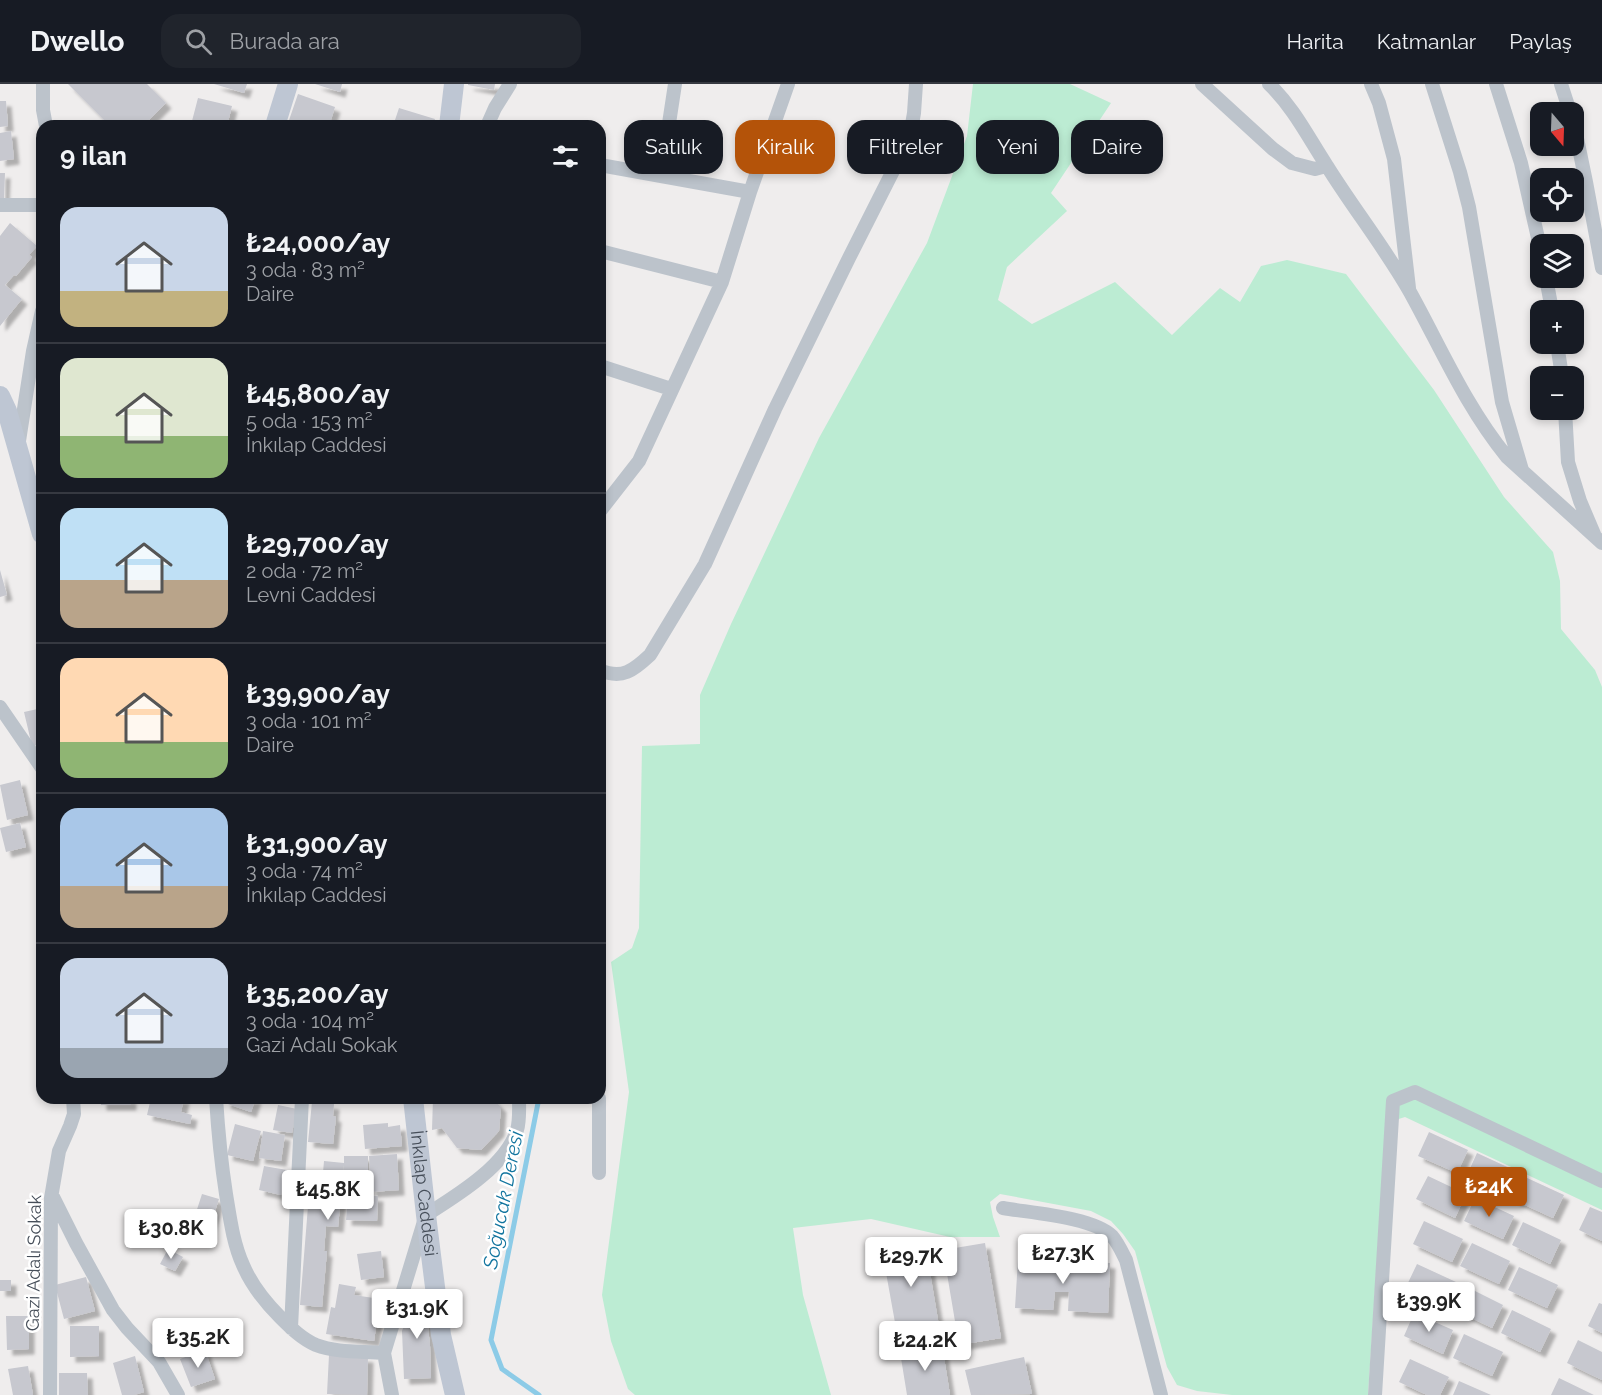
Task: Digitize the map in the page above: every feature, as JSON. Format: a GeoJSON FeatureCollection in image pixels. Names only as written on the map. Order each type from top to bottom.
{"type":"FeatureCollection","features":[{"type":"Feature","properties":{"kind":"street"},"geometry":{"type":"LineString","coordinates":[[43,84],[45,120]]}},
{"type":"Feature","properties":{"kind":"street"},"geometry":{"type":"LineString","coordinates":[[277,120],[288,84]]}},
{"type":"Feature","properties":{"kind":"street"},"geometry":{"type":"LineString","coordinates":[[451,120],[454,84]]}},
{"type":"Feature","properties":{"kind":"street"},"geometry":{"type":"LineString","coordinates":[[490,120],[510,84]]}},
{"type":"Feature","properties":{"kind":"street"},"geometry":{"type":"LineString","coordinates":[[661,176],[675,84]]}},
{"type":"Feature","properties":{"kind":"street"},"geometry":{"type":"LineString","coordinates":[[606,503],[639,461],[722,282],[750,192],[788,84]]}},
{"type":"Feature","properties":{"kind":"street"},"geometry":{"type":"LineString","coordinates":[[606,672],[615,675],[628,673],[650,655],[705,564],[775,409],[899,159],[911,130],[915,84]]}},
{"type":"Feature","properties":{"kind":"street"},"geometry":{"type":"LineString","coordinates":[[1202,84],[1273,149],[1292,163],[1315,169],[1326,166]]}},
{"type":"Feature","properties":{"kind":"street"},"geometry":{"type":"LineString","coordinates":[[1269,84],[1298,119],[1326,166],[1409,291],[1455,379],[1494,442],[1507,457],[1599,541]]}},
{"type":"Feature","properties":{"kind":"street"},"geometry":{"type":"LineString","coordinates":[[1371,84],[1394,159],[1409,291]]}},
{"type":"Feature","properties":{"kind":"street"},"geometry":{"type":"LineString","coordinates":[[1432,84],[1469,207],[1502,402],[1523,472]]}},
{"type":"Feature","properties":{"kind":"street"},"geometry":{"type":"LineString","coordinates":[[1496,84],[1521,163],[1537,234]]}},
{"type":"Feature","properties":{"kind":"street"},"geometry":{"type":"LineString","coordinates":[[1561,84],[1567,102]]}},
{"type":"Feature","properties":{"kind":"street"},"geometry":{"type":"LineString","coordinates":[[1581,156],[1602,268]]}},
{"type":"Feature","properties":{"kind":"street"},"geometry":{"type":"LineString","coordinates":[[606,166],[750,192]]}},
{"type":"Feature","properties":{"kind":"street"},"geometry":{"type":"LineString","coordinates":[[0,205],[36,205]]}},
{"type":"Feature","properties":{"kind":"street"},"geometry":{"type":"LineString","coordinates":[[606,253],[722,282]]}},
{"type":"Feature","properties":{"kind":"street"},"geometry":{"type":"LineString","coordinates":[[18,449],[28,374],[36,338]]}},
{"type":"Feature","properties":{"kind":"street"},"geometry":{"type":"LineString","coordinates":[[606,368],[671,389]]}},
{"type":"Feature","properties":{"kind":"street"},"geometry":{"type":"LineString","coordinates":[[0,396],[7,411],[36,513]]}},
{"type":"Feature","properties":{"kind":"street"},"geometry":{"type":"LineString","coordinates":[[1566,420],[1568,462],[1580,501],[1599,541]]}},
{"type":"Feature","properties":{"kind":"street"},"geometry":{"type":"LineString","coordinates":[[0,707],[36,759]]}},
{"type":"Feature","properties":{"kind":"street"},"geometry":{"type":"LineString","coordinates":[[1375,1395],[1393,1101],[1415,1092],[1602,1181]]}},
{"type":"Feature","properties":{"kind":"street","name":"Gazi Adalı Sokak"},"geometry":{"type":"LineString","coordinates":[[50,1395],[51,1194],[59,1151],[74,1114],[73,1104]]}},
{"type":"Feature","properties":{"kind":"street"},"geometry":{"type":"LineString","coordinates":[[217,1104],[231,1228],[243,1267],[255,1286],[291,1328],[313,1344],[327,1349],[384,1353]]}},
{"type":"Feature","properties":{"kind":"street"},"geometry":{"type":"LineString","coordinates":[[291,1328],[302,1104]]}},
{"type":"Feature","properties":{"kind":"street","name":"İnkılap Caddesi"},"geometry":{"type":"LineString","coordinates":[[414,1104],[441,1335],[455,1395]]}},
{"type":"Feature","properties":{"kind":"street"},"geometry":{"type":"LineString","coordinates":[[392,1395],[384,1353],[426,1215],[467,1188],[502,1156],[517,1130],[519,1104]]}},
{"type":"Feature","properties":{"kind":"street"},"geometry":{"type":"LineString","coordinates":[[599,1104],[599,1173]]}},
{"type":"Feature","properties":{"kind":"street"},"geometry":{"type":"LineString","coordinates":[[51,1194],[113,1310],[159,1362],[178,1395]]}},
{"type":"Feature","properties":{"kind":"street"},"geometry":{"type":"LineString","coordinates":[[1004,1208],[1078,1221],[1098,1227],[1111,1235],[1126,1260],[1161,1395]]}},
{"type":"Feature","properties":{"kind":"green space"},"geometry":{"type":"Polygon","coordinates":[[[973,84],[1070,84],[1111,103],[1100,120],[1071,120],[1071,163],[1051,193],[1067,211],[1007,267],[998,300],[1032,324],[1115,282],[1172,335],[1220,288],[1240,302],[1261,266],[1287,260],[1346,274],[1434,390],[1504,497],[1553,552],[1560,581],[1561,629],[1595,670],[1602,687],[1602,1210],[1405,1117],[1386,1123],[1368,1395],[1232,1395],[1197,1391],[1177,1385],[1167,1367],[1135,1251],[1111,1221],[1091,1211],[1000,1194],[990,1202],[1000,1237],[950,1237],[871,1219],[793,1228],[803,1295],[831,1395],[635,1395],[628,1389],[611,1341],[602,1295],[629,1092],[611,962],[632,948],[639,928],[642,746],[700,744],[700,695],[731,624],[819,438],[927,243],[953,174],[964,174],[964,144],[973,84]]]}},
{"type":"Feature","properties":{"kind":"building"},"geometry":{"type":"Polygon","coordinates":[[[68,84],[147,84],[166,103],[149,120],[104,120],[68,84]]]}},
{"type":"Feature","properties":{"kind":"building"},"geometry":{"type":"Polygon","coordinates":[[[214,84],[247,84],[244,93],[214,84]]]}},
{"type":"Feature","properties":{"kind":"building"},"geometry":{"type":"Polygon","coordinates":[[[315,84],[342,84],[340,92],[315,84]]]}},
{"type":"Feature","properties":{"kind":"building"},"geometry":{"type":"Polygon","coordinates":[[[468,84],[495,84],[494,90],[468,84]]]}},
{"type":"Feature","properties":{"kind":"building"},"geometry":{"type":"Polygon","coordinates":[[[298,94],[335,107],[331,120],[289,120],[298,94]]]}},
{"type":"Feature","properties":{"kind":"building"},"geometry":{"type":"Polygon","coordinates":[[[198,98],[232,106],[228,120],[192,120],[198,98]]]}},
{"type":"Feature","properties":{"kind":"building"},"geometry":{"type":"Polygon","coordinates":[[[0,101],[6,101],[8,126],[0,127],[0,101]]]}},
{"type":"Feature","properties":{"kind":"building"},"geometry":{"type":"Polygon","coordinates":[[[399,108],[435,119],[435,120],[395,120],[399,108]]]}},
{"type":"Feature","properties":{"kind":"building"},"geometry":{"type":"Polygon","coordinates":[[[11,131],[14,159],[0,161],[0,133],[11,131]]]}},
{"type":"Feature","properties":{"kind":"building"},"geometry":{"type":"Polygon","coordinates":[[[0,173],[5,173],[4,198],[0,198],[0,173]]]}},
{"type":"Feature","properties":{"kind":"building"},"geometry":{"type":"Polygon","coordinates":[[[10,223],[36,247],[29,255],[32,257],[5,285],[22,299],[0,326],[0,236],[10,223]]]}},
{"type":"Feature","properties":{"kind":"building"},"geometry":{"type":"Polygon","coordinates":[[[0,570],[7,595],[0,597],[0,570]]]}},
{"type":"Feature","properties":{"kind":"building"},"geometry":{"type":"Polygon","coordinates":[[[36,709],[36,745],[32,746],[24,712],[36,709]]]}},
{"type":"Feature","properties":{"kind":"building"},"geometry":{"type":"Polygon","coordinates":[[[20,780],[28,815],[7,820],[0,785],[20,780]]]}},
{"type":"Feature","properties":{"kind":"building"},"geometry":{"type":"Polygon","coordinates":[[[20,823],[26,847],[6,852],[0,828],[20,823]]]}},
{"type":"Feature","properties":{"kind":"building"},"geometry":{"type":"Polygon","coordinates":[[[101,1104],[131,1104],[131,1105],[101,1104]]]}},
{"type":"Feature","properties":{"kind":"building"},"geometry":{"type":"Polygon","coordinates":[[[150,1104],[183,1104],[181,1112],[192,1115],[190,1124],[147,1115],[150,1104]]]}},
{"type":"Feature","properties":{"kind":"building"},"geometry":{"type":"Polygon","coordinates":[[[228,1104],[254,1104],[251,1112],[228,1104]]]}},
{"type":"Feature","properties":{"kind":"building"},"geometry":{"type":"Polygon","coordinates":[[[312,1104],[334,1104],[333,1116],[336,1117],[333,1144],[308,1142],[312,1104]]]}},
{"type":"Feature","properties":{"kind":"building"},"geometry":{"type":"Polygon","coordinates":[[[433,1104],[498,1104],[501,1107],[499,1131],[481,1150],[457,1148],[442,1128],[432,1130],[433,1104]]]}},
{"type":"Feature","properties":{"kind":"building"},"geometry":{"type":"Polygon","coordinates":[[[278,1105],[297,1109],[292,1133],[273,1130],[278,1105]]]}},
{"type":"Feature","properties":{"kind":"building"},"geometry":{"type":"Polygon","coordinates":[[[388,1123],[388,1127],[400,1125],[402,1146],[365,1149],[363,1125],[388,1123]]]}},
{"type":"Feature","properties":{"kind":"building"},"geometry":{"type":"Polygon","coordinates":[[[235,1124],[261,1131],[253,1161],[227,1155],[235,1124]]]}},
{"type":"Feature","properties":{"kind":"building"},"geometry":{"type":"Polygon","coordinates":[[[263,1131],[285,1135],[281,1161],[259,1158],[263,1131]]]}},
{"type":"Feature","properties":{"kind":"building"},"geometry":{"type":"Polygon","coordinates":[[[1429,1132],[1468,1150],[1457,1173],[1418,1156],[1429,1132]]]}},
{"type":"Feature","properties":{"kind":"building"},"geometry":{"type":"Polygon","coordinates":[[[1477,1153],[1516,1171],[1505,1195],[1466,1177],[1477,1153]]]}},
{"type":"Feature","properties":{"kind":"building"},"geometry":{"type":"Polygon","coordinates":[[[397,1154],[399,1190],[371,1192],[369,1156],[397,1154]]]}},
{"type":"Feature","properties":{"kind":"building"},"geometry":{"type":"Polygon","coordinates":[[[344,1156],[368,1156],[368,1191],[344,1191],[344,1165],[338,1227],[326,1226],[324,1251],[327,1251],[322,1307],[300,1305],[309,1194],[321,1195],[324,1161],[344,1163],[344,1156]]]}},
{"type":"Feature","properties":{"kind":"building"},"geometry":{"type":"Polygon","coordinates":[[[264,1166],[287,1170],[281,1195],[259,1190],[264,1166]]]}},
{"type":"Feature","properties":{"kind":"building"},"geometry":{"type":"Polygon","coordinates":[[[1428,1176],[1466,1194],[1455,1218],[1416,1199],[1428,1176]]]}},
{"type":"Feature","properties":{"kind":"building"},"geometry":{"type":"Polygon","coordinates":[[[1525,1177],[1564,1195],[1553,1218],[1514,1200],[1525,1177]]]}},
{"type":"Feature","properties":{"kind":"building"},"geometry":{"type":"Polygon","coordinates":[[[202,1194],[219,1199],[207,1236],[190,1231],[202,1194]]]}},
{"type":"Feature","properties":{"kind":"building"},"geometry":{"type":"Polygon","coordinates":[[[348,1194],[378,1196],[377,1221],[346,1220],[348,1194]]]}},
{"type":"Feature","properties":{"kind":"building"},"geometry":{"type":"Polygon","coordinates":[[[1475,1198],[1514,1216],[1503,1239],[1464,1221],[1475,1198]]]}},
{"type":"Feature","properties":{"kind":"building"},"geometry":{"type":"Polygon","coordinates":[[[1590,1207],[1602,1212],[1602,1241],[1579,1230],[1590,1207]]]}},
{"type":"Feature","properties":{"kind":"building"},"geometry":{"type":"Polygon","coordinates":[[[1424,1221],[1463,1239],[1452,1262],[1413,1244],[1424,1221]]]}},
{"type":"Feature","properties":{"kind":"building"},"geometry":{"type":"Polygon","coordinates":[[[1523,1222],[1561,1240],[1550,1264],[1512,1245],[1523,1222]]]}},
{"type":"Feature","properties":{"kind":"building"},"geometry":{"type":"Polygon","coordinates":[[[924,1237],[940,1332],[898,1339],[881,1245],[924,1237]]]}},
{"type":"Feature","properties":{"kind":"building"},"geometry":{"type":"Polygon","coordinates":[[[985,1243],[1001,1338],[959,1345],[943,1250],[985,1243]]]}},
{"type":"Feature","properties":{"kind":"building"},"geometry":{"type":"Polygon","coordinates":[[[1472,1243],[1510,1261],[1499,1284],[1460,1266],[1472,1243]]]}},
{"type":"Feature","properties":{"kind":"building"},"geometry":{"type":"Polygon","coordinates":[[[168,1249],[183,1257],[175,1271],[160,1264],[168,1249]]]}},
{"type":"Feature","properties":{"kind":"building"},"geometry":{"type":"Polygon","coordinates":[[[381,1251],[384,1277],[361,1280],[357,1254],[381,1251]]]}},
{"type":"Feature","properties":{"kind":"building"},"geometry":{"type":"Polygon","coordinates":[[[1018,1259],[1110,1263],[1108,1313],[1068,1311],[1069,1292],[1055,1292],[1053,1310],[1015,1308],[1018,1259]]]}},
{"type":"Feature","properties":{"kind":"building"},"geometry":{"type":"Polygon","coordinates":[[[1417,1264],[1456,1282],[1445,1306],[1406,1287],[1417,1264]]]}},
{"type":"Feature","properties":{"kind":"building"},"geometry":{"type":"Polygon","coordinates":[[[1519,1267],[1558,1285],[1547,1308],[1508,1290],[1519,1267]]]}},
{"type":"Feature","properties":{"kind":"building"},"geometry":{"type":"Polygon","coordinates":[[[86,1277],[95,1311],[64,1319],[55,1285],[86,1277]]]}},
{"type":"Feature","properties":{"kind":"building"},"geometry":{"type":"Polygon","coordinates":[[[0,1280],[11,1280],[11,1291],[0,1291],[0,1280]]]}},
{"type":"Feature","properties":{"kind":"building"},"geometry":{"type":"Polygon","coordinates":[[[339,1284],[356,1287],[354,1295],[380,1299],[374,1341],[326,1334],[331,1307],[335,1308],[339,1284]]]}},
{"type":"Feature","properties":{"kind":"building"},"geometry":{"type":"Polygon","coordinates":[[[1465,1286],[1503,1305],[1492,1328],[1453,1309],[1465,1286]]]}},
{"type":"Feature","properties":{"kind":"building"},"geometry":{"type":"Polygon","coordinates":[[[424,1289],[431,1378],[404,1379],[402,1331],[409,1316],[415,1290],[424,1289]]]}},
{"type":"Feature","properties":{"kind":"building"},"geometry":{"type":"Polygon","coordinates":[[[1599,1303],[1602,1304],[1602,1333],[1588,1326],[1599,1303]]]}},
{"type":"Feature","properties":{"kind":"building"},"geometry":{"type":"Polygon","coordinates":[[[1512,1310],[1551,1329],[1540,1352],[1501,1333],[1512,1310]]]}},
{"type":"Feature","properties":{"kind":"building"},"geometry":{"type":"Polygon","coordinates":[[[1414,1313],[1453,1330],[1443,1354],[1404,1336],[1414,1313]]]}},
{"type":"Feature","properties":{"kind":"building"},"geometry":{"type":"Polygon","coordinates":[[[6,1316],[29,1316],[29,1349],[7,1350],[6,1316]]]}},
{"type":"Feature","properties":{"kind":"building"},"geometry":{"type":"Polygon","coordinates":[[[70,1326],[99,1326],[99,1356],[70,1357],[70,1326]]]}},
{"type":"Feature","properties":{"kind":"building"},"geometry":{"type":"Polygon","coordinates":[[[1464,1334],[1503,1352],[1492,1376],[1453,1358],[1464,1334]]]}},
{"type":"Feature","properties":{"kind":"building"},"geometry":{"type":"Polygon","coordinates":[[[1578,1340],[1602,1352],[1602,1380],[1567,1363],[1578,1340]]]}},
{"type":"Feature","properties":{"kind":"building"},"geometry":{"type":"Polygon","coordinates":[[[942,1345],[950,1395],[907,1395],[900,1352],[942,1345]]]}},
{"type":"Feature","properties":{"kind":"building"},"geometry":{"type":"Polygon","coordinates":[[[205,1350],[215,1379],[191,1387],[180,1359],[205,1350]]]}},
{"type":"Feature","properties":{"kind":"building"},"geometry":{"type":"Polygon","coordinates":[[[329,1355],[368,1357],[367,1395],[327,1394],[329,1355]]]}},
{"type":"Feature","properties":{"kind":"building"},"geometry":{"type":"Polygon","coordinates":[[[135,1356],[144,1392],[122,1395],[113,1363],[135,1356]]]}},
{"type":"Feature","properties":{"kind":"building"},"geometry":{"type":"Polygon","coordinates":[[[1024,1357],[1032,1394],[971,1395],[965,1370],[1024,1357]]]}},
{"type":"Feature","properties":{"kind":"building"},"geometry":{"type":"Polygon","coordinates":[[[1410,1359],[1449,1377],[1440,1395],[1427,1395],[1399,1382],[1410,1359]]]}},
{"type":"Feature","properties":{"kind":"building"},"geometry":{"type":"Polygon","coordinates":[[[28,1366],[33,1395],[13,1395],[8,1369],[28,1366]]]}},
{"type":"Feature","properties":{"kind":"building"},"geometry":{"type":"Polygon","coordinates":[[[59,1373],[87,1373],[88,1395],[59,1395],[59,1373]]]}},
{"type":"Feature","properties":{"kind":"building"},"geometry":{"type":"Polygon","coordinates":[[[1559,1378],[1594,1395],[1551,1395],[1559,1378]]]}},
{"type":"Feature","properties":{"kind":"building"},"geometry":{"type":"Polygon","coordinates":[[[1459,1381],[1491,1395],[1453,1395],[1459,1381]]]}},
{"type":"Feature","properties":{"kind":"waterway","name":"Soğucak Deresi"},"geometry":{"type":"LineString","coordinates":[[538,1104],[491,1340],[502,1369],[539,1395]]}}]}
